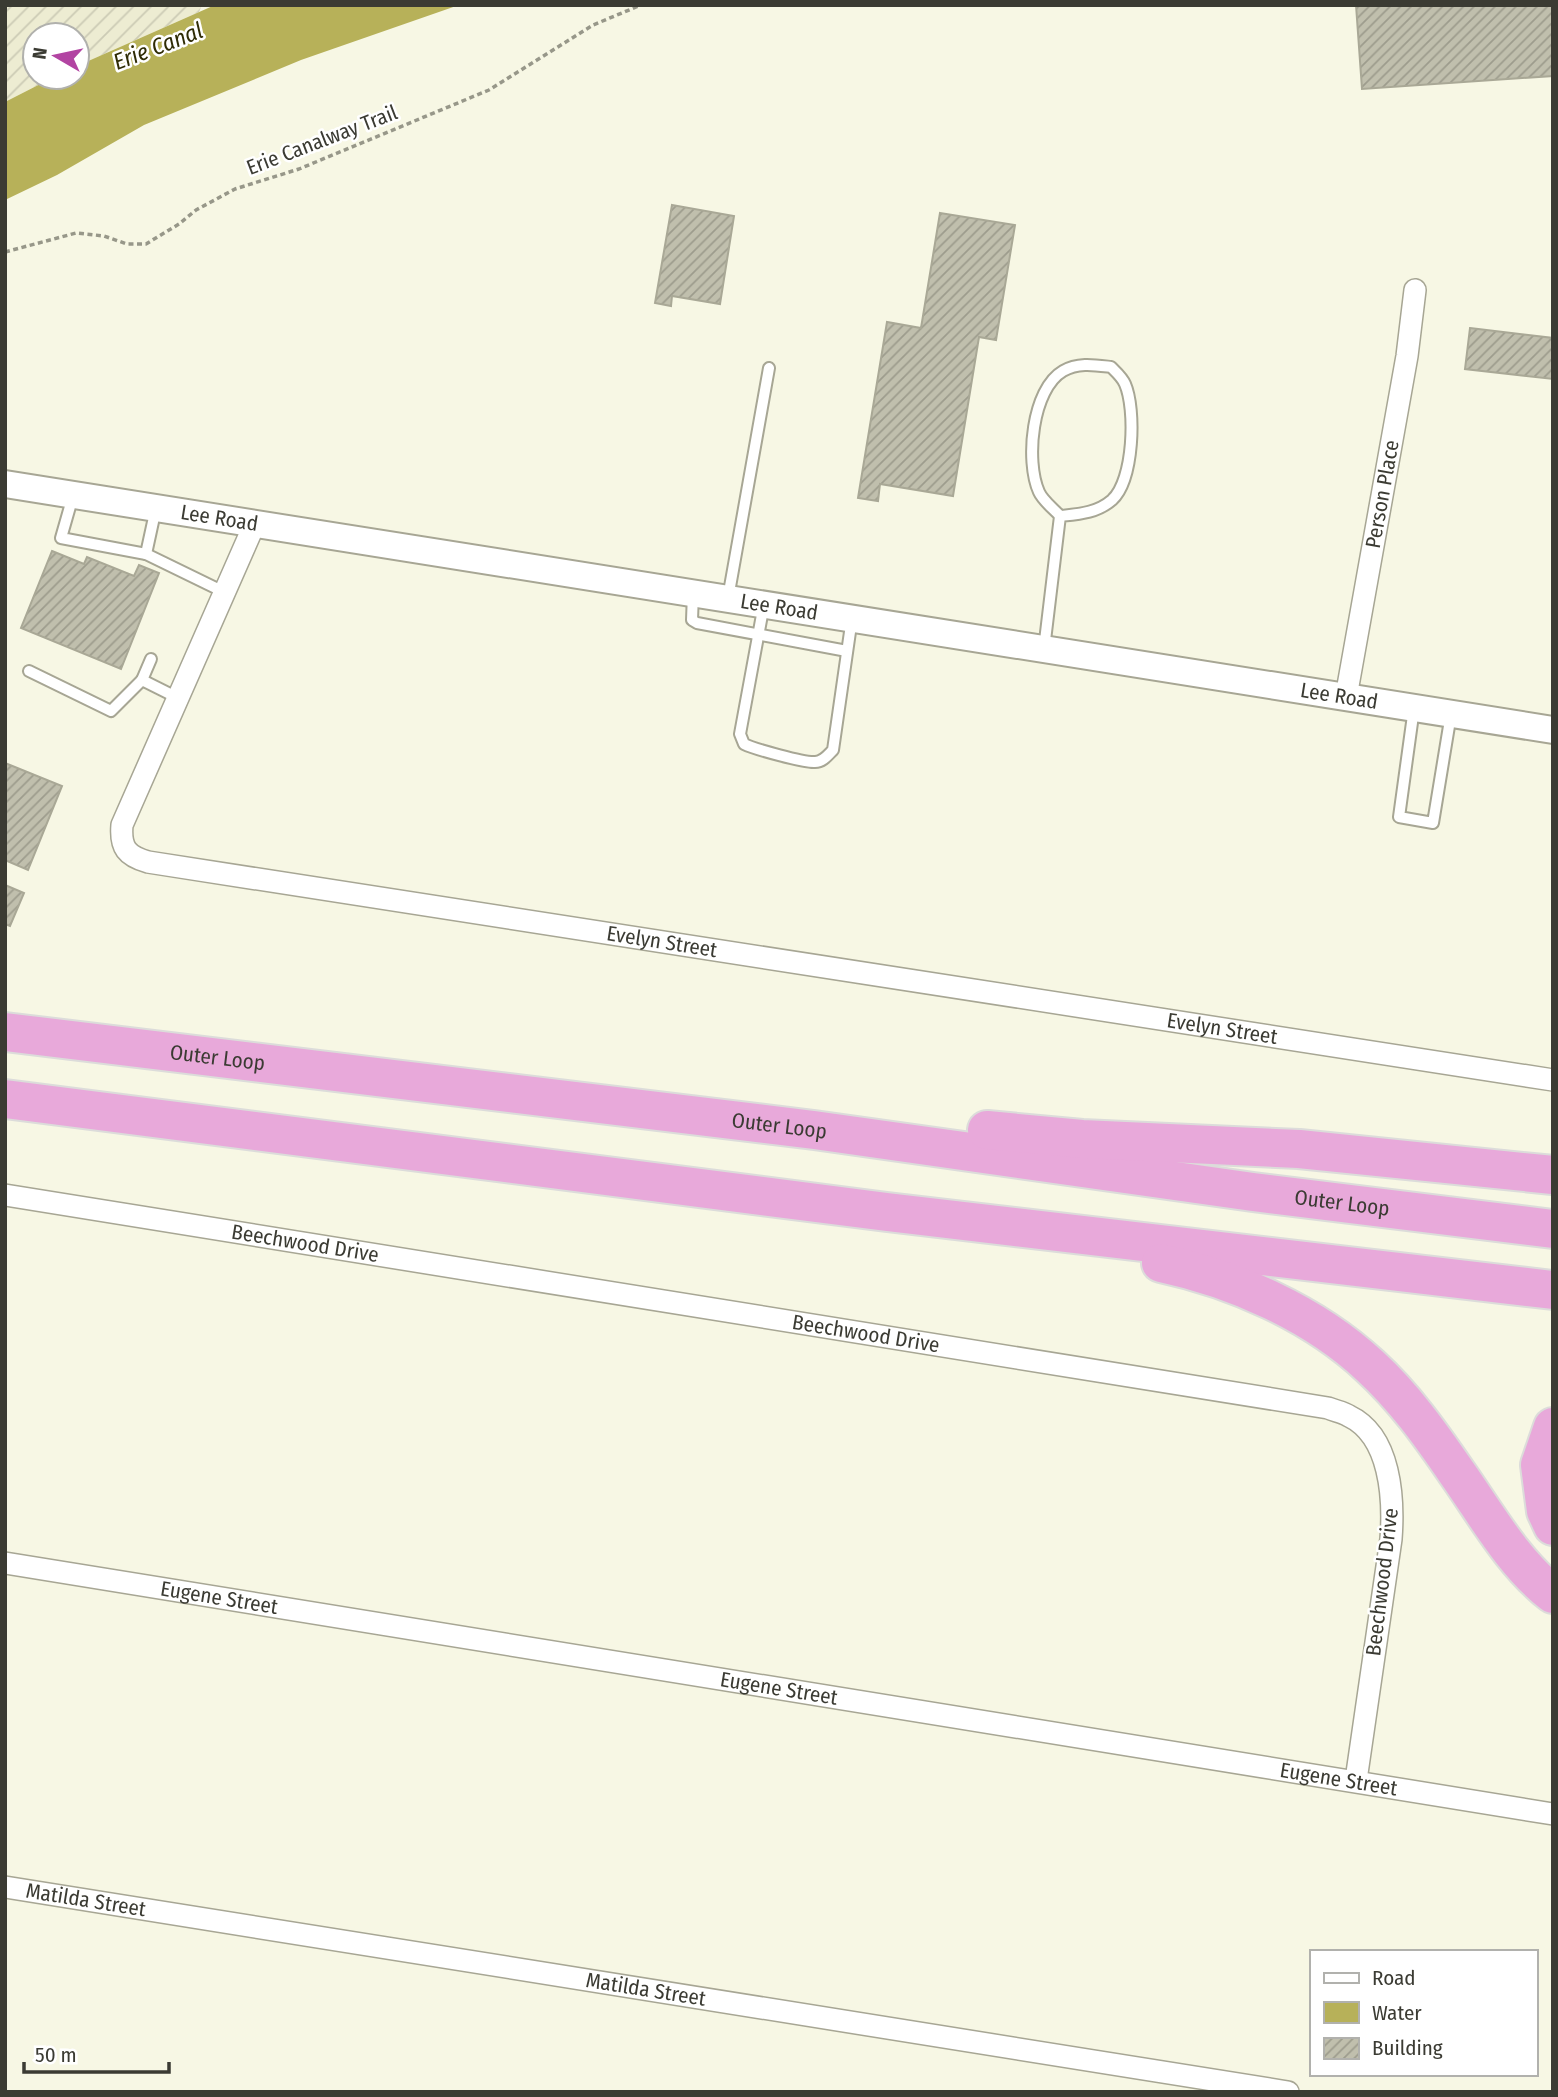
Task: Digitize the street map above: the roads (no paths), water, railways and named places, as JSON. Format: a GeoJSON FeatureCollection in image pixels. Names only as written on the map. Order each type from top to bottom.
{"type":"FeatureCollection","features":[{"type":"Feature","properties":{"kind":"highway","name":"Outer Loop"},"geometry":{"type":"LineString","coordinates":[[5,1032],[814,1130],[1252,1192],[1553,1229]]}},
{"type":"Feature","properties":{"kind":"highway"},"geometry":{"type":"LineString","coordinates":[[5,1099],[887,1212],[1553,1290]]}},
{"type":"Feature","properties":{"kind":"highway"},"geometry":{"type":"LineString","coordinates":[[814,1130],[896,1121],[1082,1139],[1299,1149],[1553,1175]]}},
{"type":"Feature","properties":{"kind":"highway"},"geometry":{"type":"LineString","coordinates":[[887,1212],[1181,1267],[1252,1293],[1313,1323],[1369,1365],[1393,1390],[1430,1433],[1506,1543],[1539,1583],[1553,1594]]}},
{"type":"Feature","properties":{"kind":"highway"},"geometry":{"type":"LineString","coordinates":[[1553,1427],[1540,1465],[1546,1511],[1553,1526]]}},
{"type":"Feature","properties":{"kind":"street","name":"Person Place"},"geometry":{"type":"LineString","coordinates":[[1346,697],[1407,356],[1415,290]]}},
{"type":"Feature","properties":{"kind":"street","name":"Lee Road"},"geometry":{"type":"LineString","coordinates":[[5,484],[1553,730]]}},
{"type":"Feature","properties":{"kind":"street","name":"Evelyn Street"},"geometry":{"type":"LineString","coordinates":[[254,523],[122,825],[121,838],[125,850],[135,858],[1553,1080]]}},
{"type":"Feature","properties":{"kind":"street","name":"Beechwood Drive"},"geometry":{"type":"LineString","coordinates":[[5,1195],[1315,1406],[1351,1416],[1369,1432],[1382,1456],[1390,1481],[1393,1509],[1356,1780]]}},
{"type":"Feature","properties":{"kind":"street","name":"Eugene Street"},"geometry":{"type":"LineString","coordinates":[[5,1563],[1553,1814]]}},
{"type":"Feature","properties":{"kind":"street","name":"Matilda Street"},"geometry":{"type":"LineString","coordinates":[[5,1887],[1289,2092]]}},
{"type":"Feature","properties":{"kind":"lane"},"geometry":{"type":"LineString","coordinates":[[1044,649],[1060,516],[1039,493],[1032,463],[1035,424],[1045,388],[1063,370],[1088,364],[1111,367],[1124,382],[1131,406],[1131,447],[1125,476],[1113,499],[1088,513],[1060,516]]}},
{"type":"Feature","properties":{"kind":"lane"},"geometry":{"type":"LineString","coordinates":[[728,598],[769,368]]}},
{"type":"Feature","properties":{"kind":"lane"},"geometry":{"type":"LineString","coordinates":[[74,495],[61,538],[146,554],[224,592]]}},
{"type":"Feature","properties":{"kind":"lane"},"geometry":{"type":"LineString","coordinates":[[146,554],[157,507]]}},
{"type":"Feature","properties":{"kind":"lane"},"geometry":{"type":"LineString","coordinates":[[693,593],[692,620],[697,623],[847,651]]}},
{"type":"Feature","properties":{"kind":"lane"},"geometry":{"type":"LineString","coordinates":[[764,604],[740,734],[744,744],[755,749],[816,762],[826,758],[833,750],[852,618]]}},
{"type":"Feature","properties":{"kind":"lane"},"geometry":{"type":"LineString","coordinates":[[29,671],[111,711],[142,680],[152,659]]}},
{"type":"Feature","properties":{"kind":"lane"},"geometry":{"type":"LineString","coordinates":[[142,680],[178,698]]}},
{"type":"Feature","properties":{"kind":"lane"},"geometry":{"type":"LineString","coordinates":[[1414,708],[1399,817],[1406,819],[1433,822],[1451,714]]}},
{"type":"Feature","properties":{"kind":"water","name":"Erie Canal"},"geometry":{"type":"Polygon","coordinates":[[[215,5],[459,5],[301,60],[144,125],[57,175],[5,200],[5,102],[27,91],[91,91],[91,60],[215,5]]]}}]}
